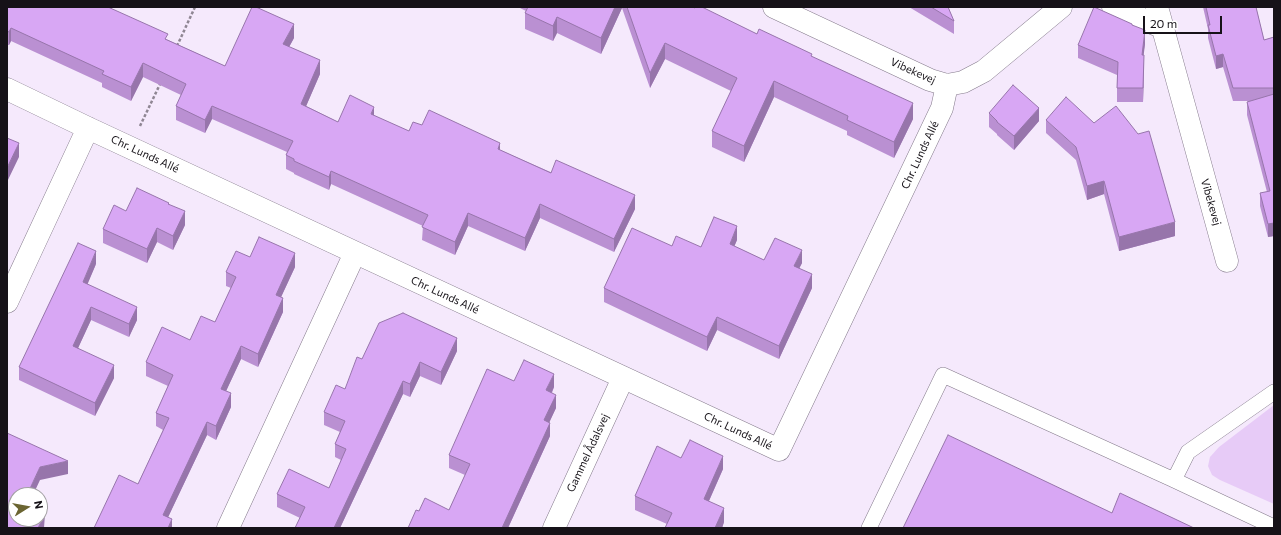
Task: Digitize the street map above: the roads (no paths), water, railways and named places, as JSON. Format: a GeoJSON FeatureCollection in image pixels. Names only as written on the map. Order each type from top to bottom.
{"type":"FeatureCollection","features":[{"type":"Feature","properties":{"kind":"street","name":"Vibekevej"},"geometry":{"type":"LineString","coordinates":[[774,7],[930,80],[947,85],[963,82],[984,71],[1061,7]]}},
{"type":"Feature","properties":{"kind":"street","name":"Vibekevej"},"geometry":{"type":"LineString","coordinates":[[1113,7],[1160,17],[1227,261]]}},
{"type":"Feature","properties":{"kind":"street","name":"Chr. Lunds Allé"},"geometry":{"type":"LineString","coordinates":[[7,89],[779,450],[942,108],[947,85]]}},
{"type":"Feature","properties":{"kind":"street"},"geometry":{"type":"LineString","coordinates":[[7,302],[88,128]]}},
{"type":"Feature","properties":{"kind":"street"},"geometry":{"type":"LineString","coordinates":[[228,528],[355,253]]}},
{"type":"Feature","properties":{"kind":"street","name":"Gammel Ådalsvej"},"geometry":{"type":"LineString","coordinates":[[554,528],[623,378]]}},
{"type":"Feature","properties":{"kind":"lane"},"geometry":{"type":"LineString","coordinates":[[869,528],[943,375],[1274,527]]}},
{"type":"Feature","properties":{"kind":"lane"},"geometry":{"type":"LineString","coordinates":[[1174,480],[1188,452],[1274,392]]}}]}
